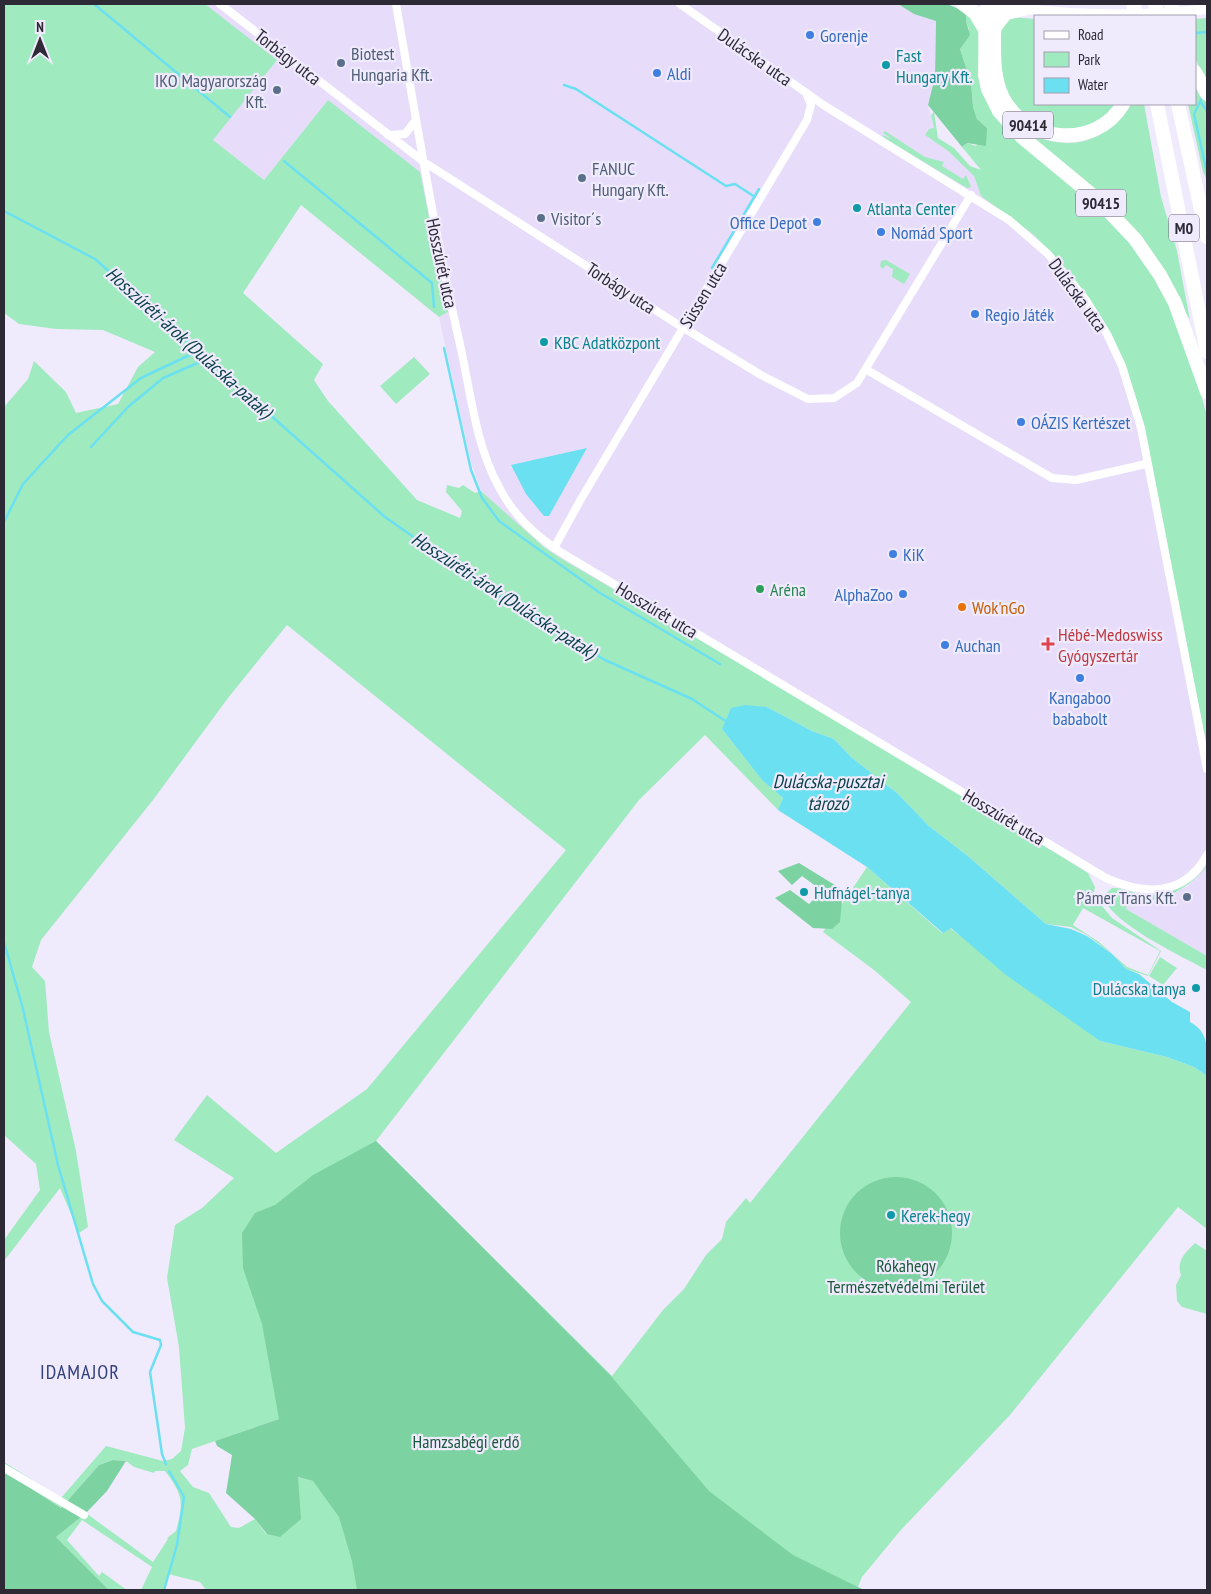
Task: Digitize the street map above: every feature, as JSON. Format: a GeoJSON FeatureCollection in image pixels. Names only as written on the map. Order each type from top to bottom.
{"type":"FeatureCollection","features":[{"type":"Feature","properties":{"kind":"highway"},"geometry":{"type":"LineString","coordinates":[[963,4],[975,13],[990,29],[1006,13],[1024,9]]}},
{"type":"Feature","properties":{"kind":"highway","name":"90415"},"geometry":{"type":"LineString","coordinates":[[992,4],[985,13],[990,29],[985,75],[988,89],[999,111],[1022,137],[1098,200],[1141,247],[1175,303],[1207,392]]}},
{"type":"Feature","properties":{"kind":"highway"},"geometry":{"type":"LineString","coordinates":[[1170,4],[1180,14]]}},
{"type":"Feature","properties":{"kind":"highway","name":"90414"},"geometry":{"type":"LineString","coordinates":[[990,29],[1000,89],[1010,109],[1032,128],[1056,136],[1082,134],[1105,124],[1122,105]]}},
{"type":"Feature","properties":{"kind":"highway"},"geometry":{"type":"LineString","coordinates":[[1196,74],[1207,94]]}},
{"type":"Feature","properties":{"kind":"highway","name":"M0"},"geometry":{"type":"LineString","coordinates":[[1157,105],[1207,352]]}},
{"type":"Feature","properties":{"kind":"highway","name":"M0"},"geometry":{"type":"LineString","coordinates":[[1178,105],[1207,237]]}},
{"type":"Feature","properties":{"kind":"street","name":"Torbágy utca"},"geometry":{"type":"LineString","coordinates":[[220,4],[424,162],[683,328],[776,384],[808,399],[834,398],[857,383],[867,370],[971,195]]}},
{"type":"Feature","properties":{"kind":"street"},"geometry":{"type":"LineString","coordinates":[[396,4],[424,162]]}},
{"type":"Feature","properties":{"kind":"street","name":"Dulácska utca"},"geometry":{"type":"LineString","coordinates":[[680,4],[804,92],[1009,220],[1035,242],[1076,286],[1096,315],[1125,375],[1141,428],[1146,464],[1207,769]]}},
{"type":"Feature","properties":{"kind":"street"},"geometry":{"type":"LineString","coordinates":[[690,4],[697,16]]}},
{"type":"Feature","properties":{"kind":"street"},"geometry":{"type":"LineString","coordinates":[[992,4],[1024,9],[1100,15],[1180,14],[1207,8]]}},
{"type":"Feature","properties":{"kind":"street","name":"Süssen utca"},"geometry":{"type":"LineString","coordinates":[[554,548],[576,507],[807,120],[811,105],[804,92]]}},
{"type":"Feature","properties":{"kind":"street"},"geometry":{"type":"LineString","coordinates":[[388,136],[405,134],[416,120]]}},
{"type":"Feature","properties":{"kind":"street","name":"Hosszúrét utca"},"geometry":{"type":"LineString","coordinates":[[424,162],[442,265],[482,444],[488,464],[509,504],[530,529],[554,548],[922,766],[1091,870],[1118,884],[1143,890],[1172,886],[1196,871],[1207,856]]}},
{"type":"Feature","properties":{"kind":"street"},"geometry":{"type":"LineString","coordinates":[[867,370],[1052,478],[1076,480],[1146,464]]}},
{"type":"Feature","properties":{"kind":"street"},"geometry":{"type":"LineString","coordinates":[[4,1468],[62,1504],[84,1515]]}},
{"type":"Feature","properties":{"kind":"shaded area"},"geometry":{"type":"Polygon","coordinates":[[[205,4],[905,4],[936,20],[935,77],[928,105],[934,128],[925,135],[948,151],[974,176],[981,196],[1034,235],[1072,275],[1106,325],[1128,374],[1137,401],[1207,746],[1207,865],[1205,868],[1188,883],[1164,893],[1143,894],[1106,882],[908,762],[562,559],[530,535],[481,491],[471,462],[439,317],[448,312],[434,247],[328,100],[264,180],[213,140],[205,4]]]}},
{"type":"Feature","properties":{"kind":"shaded area"},"geometry":{"type":"Polygon","coordinates":[[[1207,867],[1207,956],[1126,909],[1127,906],[1160,900],[1188,886],[1207,867]]]}},
{"type":"Feature","properties":{"kind":"green space","name":"Rókahegy Természetvédelmi Terület"},"geometry":{"type":"Polygon","coordinates":[[[4,4],[205,4],[277,60],[213,140],[264,180],[328,100],[420,172],[448,312],[439,317],[301,205],[243,293],[323,364],[314,380],[328,401],[417,500],[460,518],[462,511],[446,492],[447,485],[459,488],[463,485],[475,493],[481,491],[544,547],[562,559],[908,762],[1088,873],[1095,887],[1094,892],[1084,896],[1074,895],[1073,898],[1097,900],[1112,918],[1161,951],[1148,976],[1126,969],[1112,954],[1087,935],[1071,927],[1046,924],[969,857],[929,826],[897,793],[851,757],[834,739],[812,731],[767,707],[722,729],[762,780],[783,798],[778,810],[705,735],[639,800],[376,1141],[612,1376],[663,1310],[684,1289],[706,1255],[722,1239],[726,1222],[746,1198],[750,1203],[911,1002],[874,970],[823,932],[867,867],[942,933],[950,928],[1100,1041],[1167,1057],[1194,1067],[1207,1076],[1207,1229],[1178,1207],[1010,1415],[900,1531],[862,1577],[858,1587],[864,1590],[206,1590],[200,1582],[168,1574],[163,1590],[141,1590],[152,1567],[82,1520],[67,1540],[99,1576],[102,1572],[127,1590],[109,1590],[56,1537],[86,1513],[153,1562],[167,1538],[176,1531],[181,1506],[175,1486],[165,1471],[155,1471],[154,1473],[134,1467],[126,1461],[113,1460],[99,1465],[61,1508],[4,1471],[4,1462],[61,1498],[106,1446],[163,1461],[172,1459],[181,1451],[185,1428],[179,1347],[167,1278],[175,1225],[202,1208],[234,1178],[174,1140],[207,1095],[276,1153],[367,1089],[566,850],[287,625],[228,698],[153,800],[41,940],[32,967],[45,981],[49,1032],[76,1151],[88,1227],[79,1233],[60,1188],[4,1261],[4,1240],[40,1190],[36,1164],[4,1135],[4,407],[28,379],[34,361],[66,392],[76,413],[118,404],[138,367],[155,352],[103,330],[56,329],[19,324],[4,313],[4,4]],[[1083,908],[1073,925],[1099,942],[1127,967],[1148,975],[1160,951],[1083,908]],[[279,1419],[192,1449],[188,1465],[180,1471],[193,1487],[209,1493],[231,1527],[239,1528],[255,1519],[266,1534],[298,1487],[297,1477],[313,1481],[279,1419]]]}},
{"type":"Feature","properties":{"kind":"green space"},"geometry":{"type":"Polygon","coordinates":[[[898,4],[947,4],[966,12],[966,21],[970,35],[960,49],[971,82],[973,107],[977,119],[987,128],[986,146],[967,143],[962,147],[928,105],[935,77],[936,21],[914,14],[898,4]]]}},
{"type":"Feature","properties":{"kind":"green space"},"geometry":{"type":"Polygon","coordinates":[[[966,12],[978,26],[979,53],[990,104],[1118,227],[1151,269],[1174,306],[1190,351],[1207,417],[1207,746],[1137,401],[1128,374],[1106,325],[1072,275],[1034,235],[981,196],[974,176],[948,151],[925,135],[929,129],[934,128],[931,115],[934,112],[938,138],[954,148],[970,166],[981,170],[962,147],[967,143],[976,146],[987,128],[977,119],[973,107],[971,82],[960,49],[969,29],[966,21],[966,12]]]}},
{"type":"Feature","properties":{"kind":"green space"},"geometry":{"type":"Polygon","coordinates":[[[1013,17],[1034,19],[1034,105],[1117,105],[1099,122],[1068,131],[1032,122],[1007,97],[998,52],[1001,26],[1013,17]]]}},
{"type":"Feature","properties":{"kind":"green space"},"geometry":{"type":"Polygon","coordinates":[[[1207,18],[1207,86],[1196,59],[1196,19],[1207,18]]]}},
{"type":"Feature","properties":{"kind":"green space"},"geometry":{"type":"Polygon","coordinates":[[[1196,86],[1207,104],[1207,180],[1203,172],[1188,105],[1196,105],[1196,86]]]}},
{"type":"Feature","properties":{"kind":"green space"},"geometry":{"type":"Polygon","coordinates":[[[1130,105],[1144,105],[1161,197],[1177,251],[1190,320],[1158,263],[1032,136],[1049,141],[1076,143],[1104,132],[1120,120],[1130,105]]]}},
{"type":"Feature","properties":{"kind":"green space"},"geometry":{"type":"Polygon","coordinates":[[[885,131],[925,157],[944,162],[942,166],[963,179],[966,175],[971,187],[967,188],[884,138],[882,135],[892,139],[883,133],[885,131]]]}},
{"type":"Feature","properties":{"kind":"green space"},"geometry":{"type":"Polygon","coordinates":[[[886,260],[910,274],[904,284],[892,277],[893,269],[886,265],[883,269],[880,266],[881,261],[886,260]]]}},
{"type":"Feature","properties":{"kind":"green space"},"geometry":{"type":"Polygon","coordinates":[[[414,357],[430,374],[396,404],[380,386],[414,357]]]}},
{"type":"Feature","properties":{"kind":"green space"},"geometry":{"type":"Polygon","coordinates":[[[799,863],[843,890],[840,922],[832,929],[813,928],[775,898],[790,890],[809,904],[816,897],[817,887],[802,876],[792,885],[778,871],[799,863]]]}},
{"type":"Feature","properties":{"kind":"green space"},"geometry":{"type":"Polygon","coordinates":[[[1207,865],[1198,876],[1180,890],[1161,898],[1127,906],[1126,909],[1207,956],[1207,970],[1165,948],[1131,927],[1117,916],[1108,905],[1104,895],[1112,888],[1120,888],[1143,894],[1162,894],[1187,884],[1207,865]]]}},
{"type":"Feature","properties":{"kind":"green space"},"geometry":{"type":"Polygon","coordinates":[[[1160,957],[1177,968],[1163,985],[1149,976],[1160,957]]]}},
{"type":"Feature","properties":{"kind":"green space","name":"Hamzsabégi erdő"},"geometry":{"type":"Polygon","coordinates":[[[376,1141],[611,1376],[709,1491],[793,1555],[864,1590],[357,1590],[352,1561],[339,1517],[313,1481],[298,1477],[301,1519],[280,1537],[267,1534],[255,1519],[226,1493],[232,1455],[217,1446],[215,1441],[279,1419],[262,1324],[243,1268],[242,1233],[255,1213],[275,1205],[313,1175],[376,1141]]]}},
{"type":"Feature","properties":{"kind":"green space","name":"Rókahegy Természetvédelmi Terület"},"geometry":{"type":"Polygon","coordinates":[[[896,1177],[918,1181],[936,1193],[948,1211],[952,1233],[948,1255],[936,1273],[918,1285],[896,1289],[874,1285],[856,1273],[844,1255],[840,1233],[844,1211],[856,1193],[874,1181],[896,1177]]]}},
{"type":"Feature","properties":{"kind":"green space"},"geometry":{"type":"Polygon","coordinates":[[[1195,1243],[1207,1251],[1207,1314],[1182,1307],[1177,1301],[1176,1285],[1181,1275],[1181,1261],[1195,1243]]]}},
{"type":"Feature","properties":{"kind":"green space"},"geometry":{"type":"Polygon","coordinates":[[[113,1460],[126,1461],[107,1491],[86,1513],[56,1537],[109,1590],[4,1590],[4,1471],[61,1508],[99,1465],[113,1460]]]}},
{"type":"Feature","properties":{"kind":"water"},"geometry":{"type":"Polygon","coordinates":[[[587,448],[549,516],[544,516],[526,494],[511,465],[587,448]]]}},
{"type":"Feature","properties":{"kind":"water","name":"Dulácska-pusztai tározó"},"geometry":{"type":"Polygon","coordinates":[[[745,705],[767,707],[812,731],[834,739],[851,757],[897,793],[929,826],[969,857],[1046,924],[1071,929],[1087,936],[1112,954],[1126,969],[1139,974],[1172,1002],[1190,1012],[1190,1022],[1202,1032],[1205,1038],[1207,1076],[1194,1067],[1167,1057],[1100,1041],[1006,975],[951,928],[943,933],[867,867],[778,810],[783,798],[762,780],[722,729],[731,708],[745,705]]]}},
{"type":"Feature","properties":{"kind":"waterway"},"geometry":{"type":"LineString","coordinates":[[94,4],[230,117]]}},
{"type":"Feature","properties":{"kind":"waterway"},"geometry":{"type":"LineString","coordinates":[[1196,33],[1207,32]]}},
{"type":"Feature","properties":{"kind":"waterway"},"geometry":{"type":"LineString","coordinates":[[564,85],[576,89],[726,186],[735,184],[755,197]]}},
{"type":"Feature","properties":{"kind":"waterway"},"geometry":{"type":"LineString","coordinates":[[1202,98],[1194,114],[1207,173]]}},
{"type":"Feature","properties":{"kind":"waterway"},"geometry":{"type":"LineString","coordinates":[[1200,101],[1207,111]]}},
{"type":"Feature","properties":{"kind":"waterway"},"geometry":{"type":"LineString","coordinates":[[284,161],[432,283],[434,307]]}},
{"type":"Feature","properties":{"kind":"waterway"},"geometry":{"type":"LineString","coordinates":[[712,268],[759,189]]}},
{"type":"Feature","properties":{"kind":"waterway","name":"Hosszúréti-árok (Dulácska-patak)"},"geometry":{"type":"LineString","coordinates":[[4,211],[95,259],[385,517],[495,594],[605,660],[692,699],[727,722]]}},
{"type":"Feature","properties":{"kind":"waterway"},"geometry":{"type":"LineString","coordinates":[[444,348],[471,470],[482,498],[499,521],[600,593],[720,664]]}},
{"type":"Feature","properties":{"kind":"waterway"},"geometry":{"type":"LineString","coordinates":[[4,522],[23,484],[68,435],[141,378],[198,351]]}},
{"type":"Feature","properties":{"kind":"waterway"},"geometry":{"type":"LineString","coordinates":[[91,447],[128,407],[163,378],[207,359]]}},
{"type":"Feature","properties":{"kind":"waterway"},"geometry":{"type":"LineString","coordinates":[[4,942],[23,1009],[58,1165],[93,1284],[102,1301],[133,1332],[160,1340],[161,1345],[150,1372],[162,1454],[166,1464]]}},
{"type":"Feature","properties":{"kind":"waterway"},"geometry":{"type":"LineString","coordinates":[[164,1590],[177,1545],[184,1497],[169,1471]]}},
{"type":"Feature","properties":{"kind":"place","name":"Gorenje"},"geometry":{"type":"Point","coordinates":[810,35]}},
{"type":"Feature","properties":{"kind":"place","name":"Biotest Hungaria Kft."},"geometry":{"type":"Point","coordinates":[341,63]}},
{"type":"Feature","properties":{"kind":"place","name":"Fast Hungary Kft."},"geometry":{"type":"Point","coordinates":[886,65]}},
{"type":"Feature","properties":{"kind":"place","name":"Aldi"},"geometry":{"type":"Point","coordinates":[657,73]}},
{"type":"Feature","properties":{"kind":"place","name":"IKO Magyarország Kft."},"geometry":{"type":"Point","coordinates":[277,90]}},
{"type":"Feature","properties":{"kind":"place","name":"FANUC Hungary Kft."},"geometry":{"type":"Point","coordinates":[582,178]}},
{"type":"Feature","properties":{"kind":"place","name":"Atlanta Center"},"geometry":{"type":"Point","coordinates":[857,208]}},
{"type":"Feature","properties":{"kind":"place","name":"Visitor´s"},"geometry":{"type":"Point","coordinates":[541,218]}},
{"type":"Feature","properties":{"kind":"place","name":"Office Depot"},"geometry":{"type":"Point","coordinates":[817,222]}},
{"type":"Feature","properties":{"kind":"place","name":"Nomád Sport"},"geometry":{"type":"Point","coordinates":[881,232]}},
{"type":"Feature","properties":{"kind":"place","name":"Regio Játék"},"geometry":{"type":"Point","coordinates":[975,314]}},
{"type":"Feature","properties":{"kind":"place","name":"KBC Adatközpont"},"geometry":{"type":"Point","coordinates":[544,342]}},
{"type":"Feature","properties":{"kind":"place","name":"OÁZIS Kertészet"},"geometry":{"type":"Point","coordinates":[1021,422]}},
{"type":"Feature","properties":{"kind":"place","name":"KiK"},"geometry":{"type":"Point","coordinates":[893,554]}},
{"type":"Feature","properties":{"kind":"place","name":"Aréna"},"geometry":{"type":"Point","coordinates":[760,589]}},
{"type":"Feature","properties":{"kind":"place","name":"AlphaZoo"},"geometry":{"type":"Point","coordinates":[903,594]}},
{"type":"Feature","properties":{"kind":"place","name":"Wok'nGo"},"geometry":{"type":"Point","coordinates":[962,607]}},
{"type":"Feature","properties":{"kind":"place","name":"Hébé-Medoswiss Gyógyszertár"},"geometry":{"type":"Point","coordinates":[1048,644]}},
{"type":"Feature","properties":{"kind":"place","name":"Auchan"},"geometry":{"type":"Point","coordinates":[945,645]}},
{"type":"Feature","properties":{"kind":"place","name":"Kangaboo bababolt"},"geometry":{"type":"Point","coordinates":[1080,678]}},
{"type":"Feature","properties":{"kind":"place","name":"Hufnágel-tanya"},"geometry":{"type":"Point","coordinates":[804,892]}},
{"type":"Feature","properties":{"kind":"place","name":"Pámer Trans Kft."},"geometry":{"type":"Point","coordinates":[1187,897]}},
{"type":"Feature","properties":{"kind":"place","name":"Dulácska tanya"},"geometry":{"type":"Point","coordinates":[1196,988]}},
{"type":"Feature","properties":{"kind":"place","name":"Kerek-hegy"},"geometry":{"type":"Point","coordinates":[891,1215]}},
{"type":"Feature","properties":{"kind":"district","name":"IDAMAJOR"},"geometry":{"type":"Point","coordinates":[80,1372]}}]}
